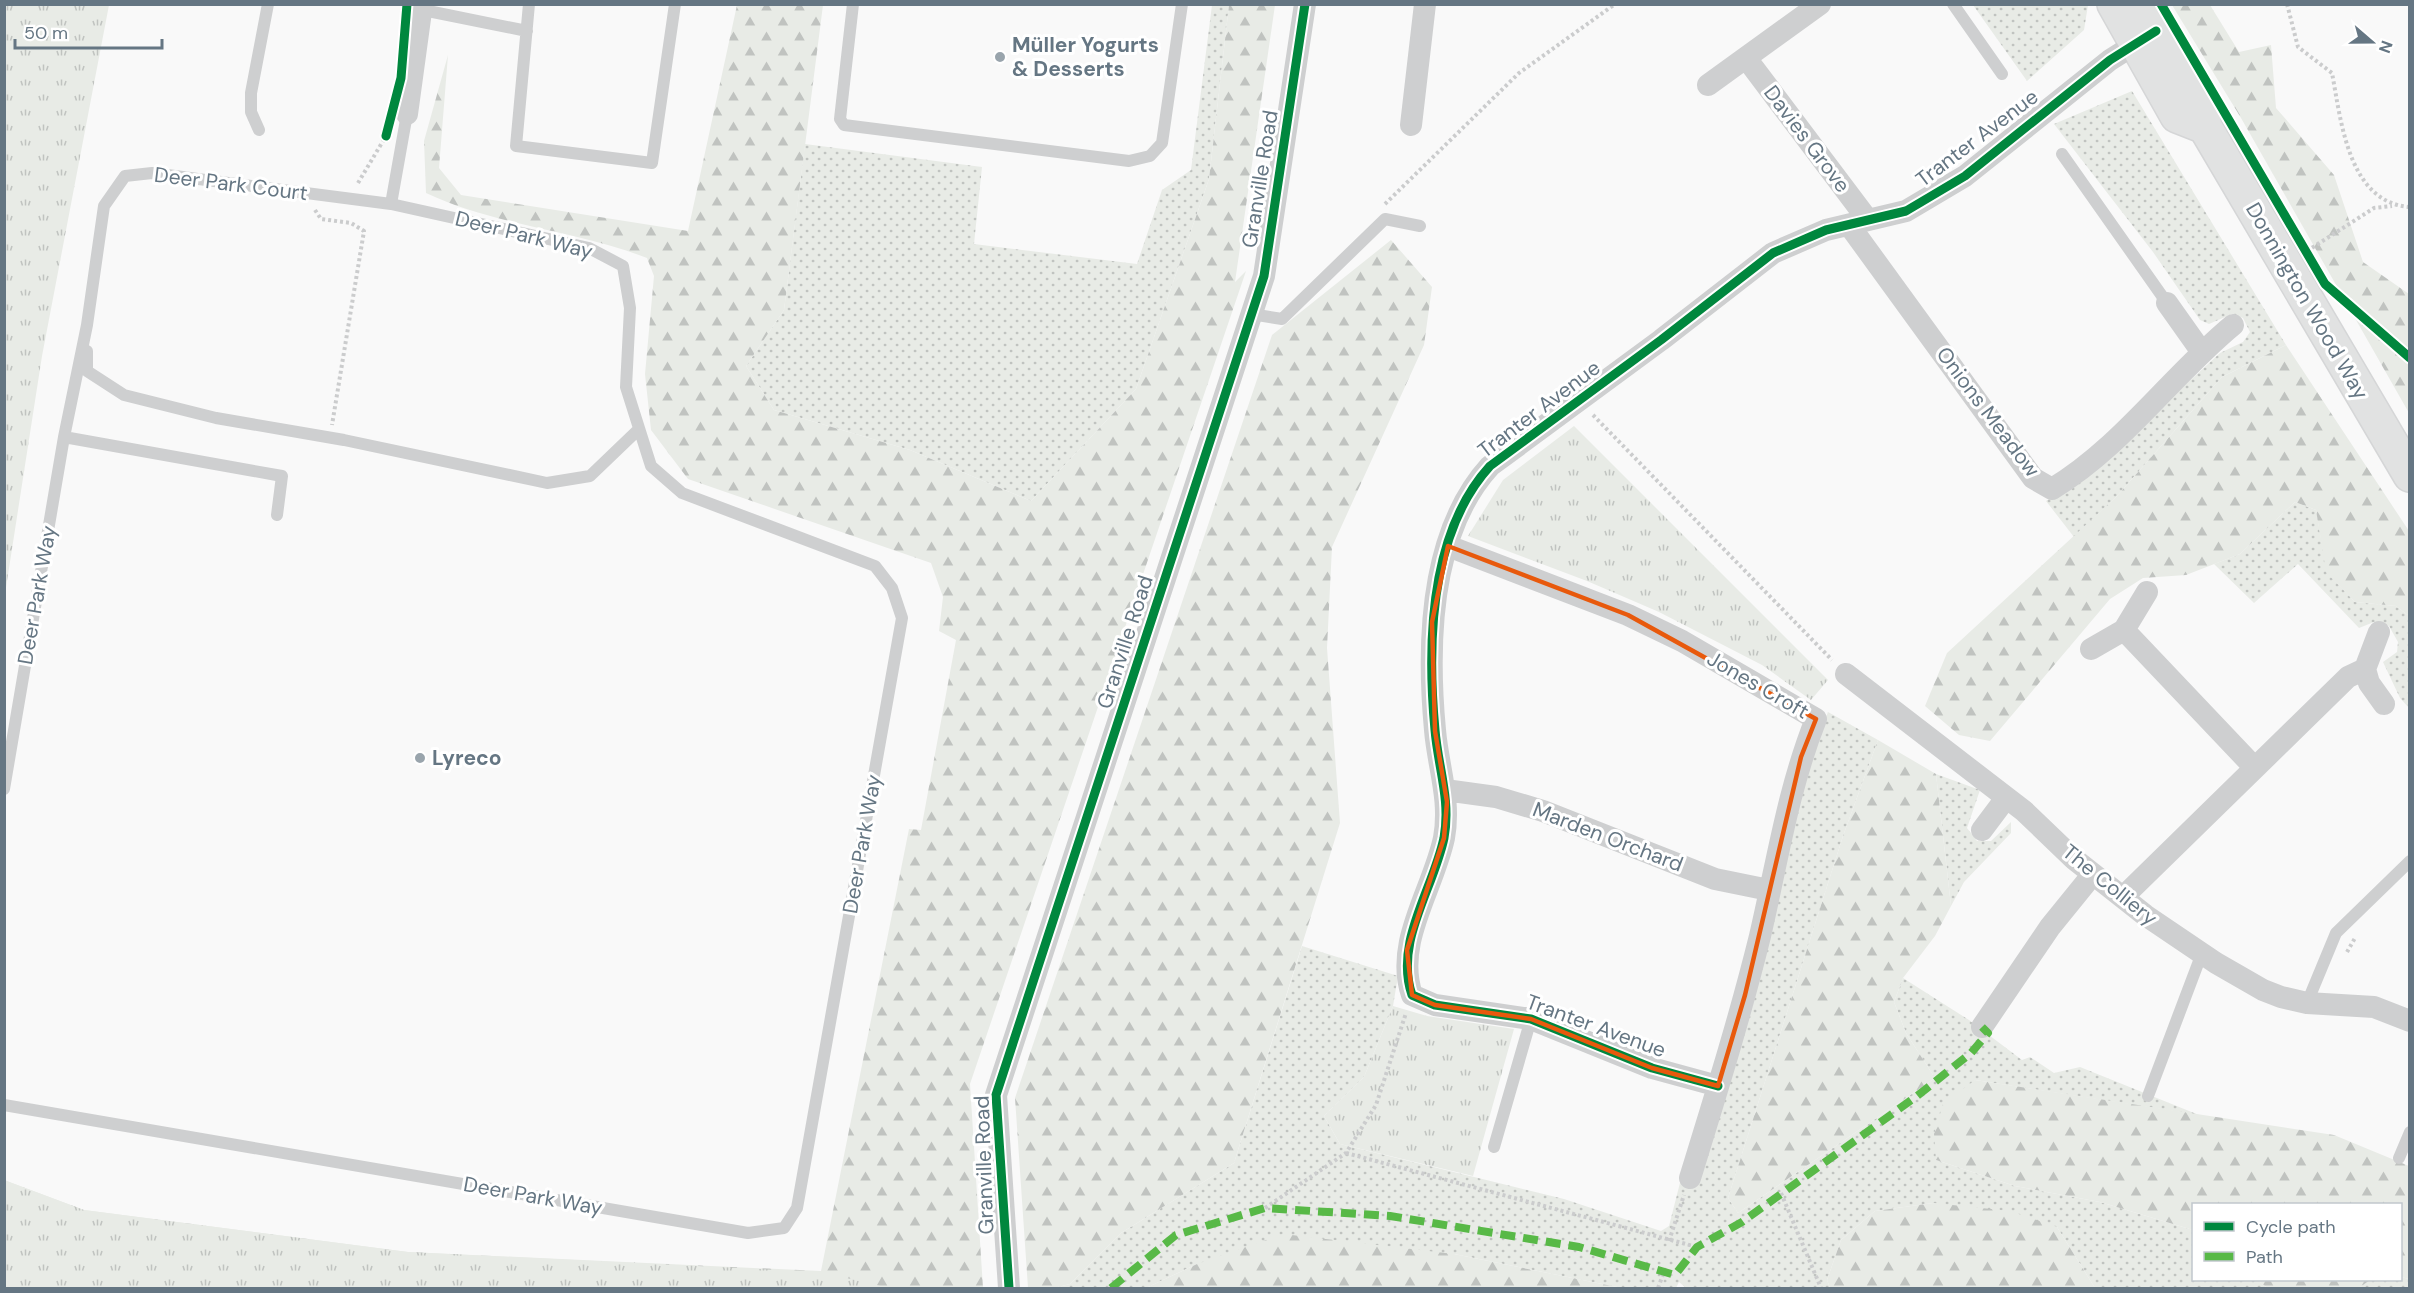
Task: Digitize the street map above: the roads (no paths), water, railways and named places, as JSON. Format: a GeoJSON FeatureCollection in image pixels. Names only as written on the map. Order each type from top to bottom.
{"type":"FeatureCollection","features":[{"type":"Feature","properties":{"kind":"main road","name":"Donnington Wood Way"},"geometry":{"type":"LineString","coordinates":[[2114,4],[2144,26],[2177,116],[2205,128],[2409,475]]}},
{"type":"Feature","properties":{"kind":"street","name":"Granville Road"},"geometry":{"type":"LineString","coordinates":[[1009,1288],[996,1095],[1264,276],[1305,4]]}},
{"type":"Feature","properties":{"kind":"street"},"geometry":{"type":"LineString","coordinates":[[1411,125],[1425,4]]}},
{"type":"Feature","properties":{"kind":"street"},"geometry":{"type":"LineString","coordinates":[[1708,85],[1820,4]]}},
{"type":"Feature","properties":{"kind":"street"},"geometry":{"type":"LineString","coordinates":[[398,119],[422,7]]}},
{"type":"Feature","properties":{"kind":"street","name":"Tranter Avenue"},"geometry":{"type":"LineString","coordinates":[[1718,1086],[1652,1068],[1532,1019],[1435,1005],[1412,995],[1406,979],[1407,950],[1444,838],[1447,802],[1435,731],[1432,622],[1440,573],[1472,485],[1490,466],[1580,401],[1773,253],[1826,230],[1906,211],[1965,176],[2091,75],[2144,26]]}},
{"type":"Feature","properties":{"kind":"street","name":"Davies Grove"},"geometry":{"type":"LineString","coordinates":[[1746,58],[1859,223]]}},
{"type":"Feature","properties":{"kind":"street","name":"Onions Meadow"},"geometry":{"type":"LineString","coordinates":[[1859,223],[2033,478],[2052,489],[2073,477],[2125,431],[2201,351],[2233,325]]}},
{"type":"Feature","properties":{"kind":"street"},"geometry":{"type":"LineString","coordinates":[[2167,303],[2201,351]]}},
{"type":"Feature","properties":{"kind":"street","name":"Jones Croft"},"geometry":{"type":"LineString","coordinates":[[1448,546],[1628,615],[1682,641],[1816,719],[1801,757],[1745,995],[1690,1178]]}},
{"type":"Feature","properties":{"kind":"street"},"geometry":{"type":"LineString","coordinates":[[2091,649],[2124,630],[2147,591]]}},
{"type":"Feature","properties":{"kind":"street"},"geometry":{"type":"LineString","coordinates":[[2124,630],[2254,767]]}},
{"type":"Feature","properties":{"kind":"street"},"geometry":{"type":"LineString","coordinates":[[2379,632],[2365,669],[2369,682],[2384,704]]}},
{"type":"Feature","properties":{"kind":"street"},"geometry":{"type":"LineString","coordinates":[[2123,897],[2348,677],[2365,669]]}},
{"type":"Feature","properties":{"kind":"street","name":"The Colliery"},"geometry":{"type":"LineString","coordinates":[[1846,674],[2006,798],[2093,874],[2202,953],[2263,990],[2307,1003],[2374,1007],[2409,1021]]}},
{"type":"Feature","properties":{"kind":"street","name":"Marden Orchard"},"geometry":{"type":"LineString","coordinates":[[1445,790],[1496,797],[1543,811],[1715,879],[1769,890]]}},
{"type":"Feature","properties":{"kind":"street"},"geometry":{"type":"LineString","coordinates":[[1983,830],[2006,798]]}},
{"type":"Feature","properties":{"kind":"street"},"geometry":{"type":"LineString","coordinates":[[1982,1027],[2050,927],[2093,874]]}},
{"type":"Feature","properties":{"kind":"lane"},"geometry":{"type":"LineString","coordinates":[[259,130],[251,112],[251,93],[268,4]]}},
{"type":"Feature","properties":{"kind":"lane"},"geometry":{"type":"LineString","coordinates":[[529,4],[516,146],[652,163],[675,4]]}},
{"type":"Feature","properties":{"kind":"lane"},"geometry":{"type":"LineString","coordinates":[[854,4],[840,118],[844,125],[1128,161],[1150,156],[1162,143],[1182,4]]}},
{"type":"Feature","properties":{"kind":"lane"},"geometry":{"type":"LineString","coordinates":[[1953,4],[2002,74]]}},
{"type":"Feature","properties":{"kind":"lane"},"geometry":{"type":"LineString","coordinates":[[422,7],[527,31]]}},
{"type":"Feature","properties":{"kind":"lane"},"geometry":{"type":"LineString","coordinates":[[391,204],[398,119]]}},
{"type":"Feature","properties":{"kind":"lane"},"geometry":{"type":"LineString","coordinates":[[2062,153],[2167,303]]}},
{"type":"Feature","properties":{"kind":"lane","name":"Deer Park Court"},"geometry":{"type":"LineString","coordinates":[[64,437],[87,325],[104,206],[125,176],[152,173],[391,204]]}},
{"type":"Feature","properties":{"kind":"lane","name":"Deer Park Way"},"geometry":{"type":"LineString","coordinates":[[4,1105],[748,1233],[784,1228],[797,1208],[902,618],[892,588],[876,566],[682,493],[651,466],[626,387],[630,308],[623,266],[589,248],[391,204]]}},
{"type":"Feature","properties":{"kind":"lane"},"geometry":{"type":"LineString","coordinates":[[1251,314],[1282,319],[1384,219],[1420,226]]}},
{"type":"Feature","properties":{"kind":"lane"},"geometry":{"type":"LineString","coordinates":[[87,325],[87,371],[124,395],[216,418],[330,438],[547,483],[590,476],[639,429]]}},
{"type":"Feature","properties":{"kind":"lane"},"geometry":{"type":"LineString","coordinates":[[64,437],[282,476],[277,514]]}},
{"type":"Feature","properties":{"kind":"lane","name":"Deer Park Way"},"geometry":{"type":"LineString","coordinates":[[4,789],[64,437]]}},
{"type":"Feature","properties":{"kind":"lane"},"geometry":{"type":"LineString","coordinates":[[2307,1003],[2336,933],[2409,861]]}},
{"type":"Feature","properties":{"kind":"lane"},"geometry":{"type":"LineString","coordinates":[[2148,1096],[2202,953]]}},
{"type":"Feature","properties":{"kind":"lane"},"geometry":{"type":"LineString","coordinates":[[1494,1147],[1532,1019]]}},
{"type":"Feature","properties":{"kind":"lane"},"geometry":{"type":"LineString","coordinates":[[2400,1158],[2409,1132]]}},
{"type":"Feature","properties":{"kind":"place","name":"Müller Yogurts & Desserts"},"geometry":{"type":"Point","coordinates":[1000,57]}},
{"type":"Feature","properties":{"kind":"place","name":"Lyreco"},"geometry":{"type":"Point","coordinates":[420,758]}}]}
